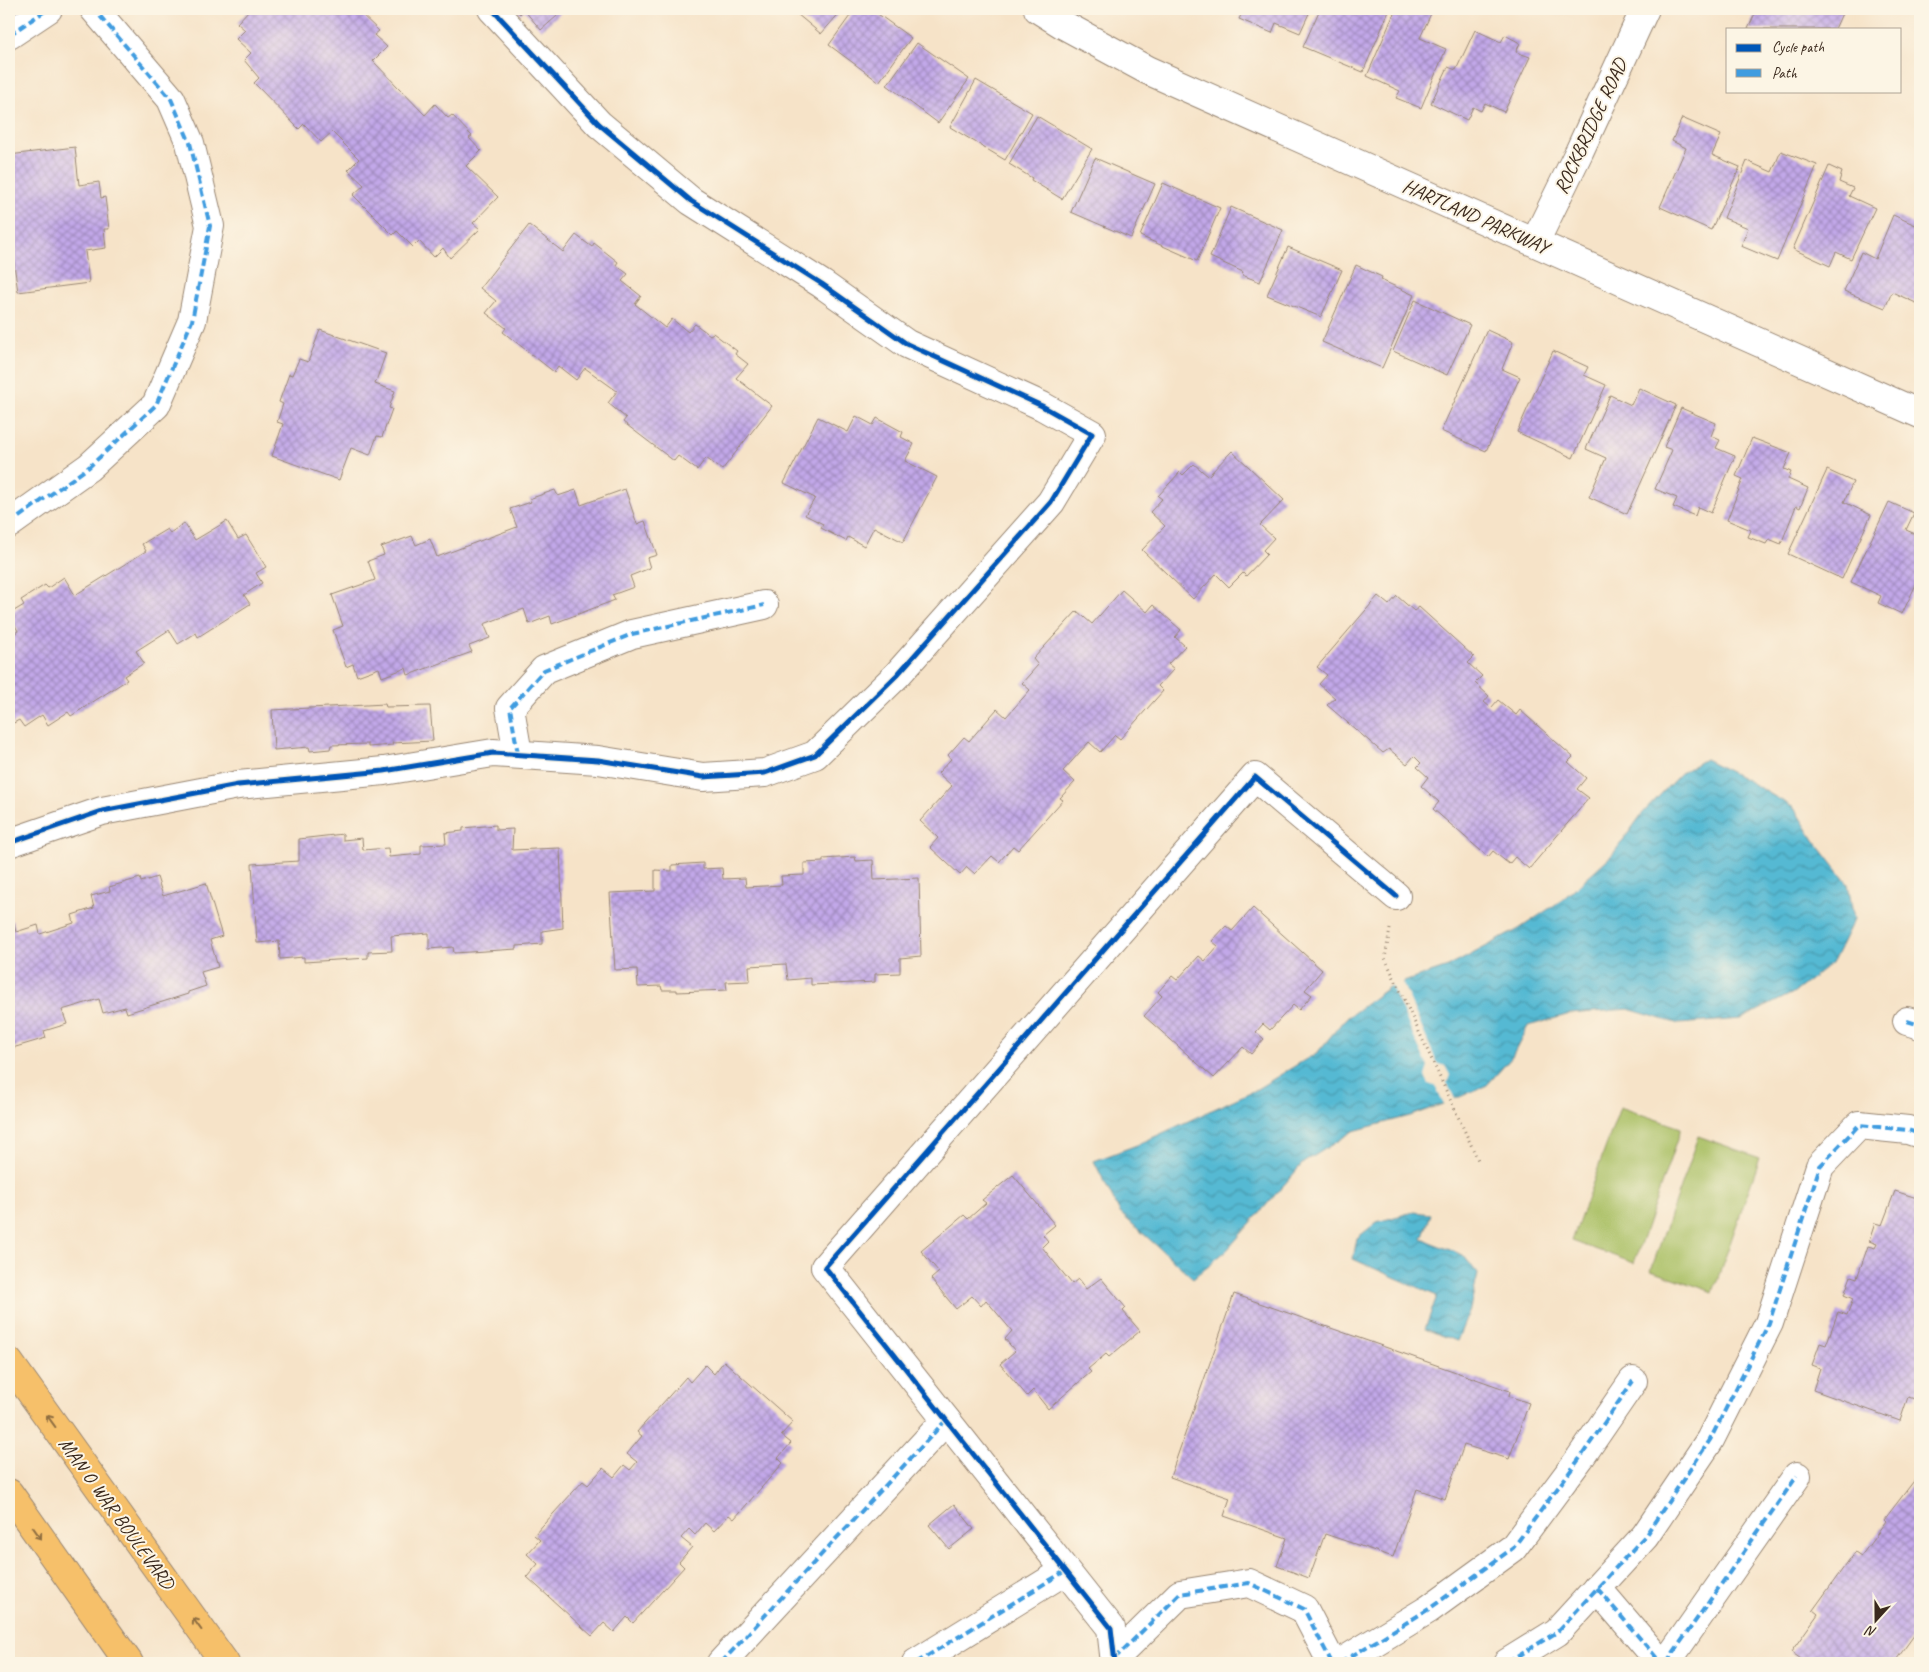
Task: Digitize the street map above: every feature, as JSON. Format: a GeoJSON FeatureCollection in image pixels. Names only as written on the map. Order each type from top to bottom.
{"type":"FeatureCollection","features":[{"type":"Feature","properties":{"kind":"main road","name":"MAN O WAR BOULEVARD"},"geometry":{"type":"LineString","coordinates":[[9,1362],[225,1663]]}},
{"type":"Feature","properties":{"kind":"main road"},"geometry":{"type":"LineString","coordinates":[[9,1493],[129,1663]]}},
{"type":"Feature","properties":{"kind":"street"},"geometry":{"type":"LineString","coordinates":[[9,35],[48,9]]}},
{"type":"Feature","properties":{"kind":"street"},"geometry":{"type":"LineString","coordinates":[[9,524],[90,467],[156,405],[192,321],[210,226],[190,144],[171,99],[94,9]]}},
{"type":"Feature","properties":{"kind":"street"},"geometry":{"type":"LineString","coordinates":[[9,843],[102,811],[238,785],[384,771],[493,753],[598,760],[703,777],[765,773],[814,755],[896,675],[1051,502],[1092,434],[1042,406],[906,344],[822,284],[691,201],[599,124],[492,9]]}},
{"type":"Feature","properties":{"kind":"street","name":"HARTLAND PARKWAY"},"geometry":{"type":"LineString","coordinates":[[1038,9],[1147,70],[1920,414]]}},
{"type":"Feature","properties":{"kind":"street","name":"ROCKBRIDGE ROAD"},"geometry":{"type":"LineString","coordinates":[[1534,242],[1579,152],[1644,9]]}},
{"type":"Feature","properties":{"kind":"street"},"geometry":{"type":"LineString","coordinates":[[518,754],[510,708],[544,670],[632,634],[764,606]]}},
{"type":"Feature","properties":{"kind":"street"},"geometry":{"type":"LineString","coordinates":[[1114,1661],[1111,1628],[824,1267],[1255,777],[1396,896]]}},
{"type":"Feature","properties":{"kind":"street"},"geometry":{"type":"LineString","coordinates":[[1507,1663],[1557,1632],[1645,1536],[1710,1440],[1769,1323],[1820,1166],[1859,1125],[1908,1130],[1920,1134]]}},
{"type":"Feature","properties":{"kind":"street"},"geometry":{"type":"LineString","coordinates":[[1340,1663],[1429,1609],[1513,1548],[1634,1381]]}},
{"type":"Feature","properties":{"kind":"street"},"geometry":{"type":"LineString","coordinates":[[721,1663],[946,1420]]}},
{"type":"Feature","properties":{"kind":"street"},"geometry":{"type":"LineString","coordinates":[[1666,1663],[1798,1476]]}},
{"type":"Feature","properties":{"kind":"street"},"geometry":{"type":"LineString","coordinates":[[916,1663],[1065,1571]]}},
{"type":"Feature","properties":{"kind":"street"},"geometry":{"type":"LineString","coordinates":[[1114,1661],[1180,1594],[1249,1583],[1304,1609],[1332,1663]]}},
{"type":"Feature","properties":{"kind":"street"},"geometry":{"type":"LineString","coordinates":[[1597,1588],[1661,1663]]}},
{"type":"Feature","properties":{"kind":"path"},"geometry":{"type":"LineString","coordinates":[[1385,958],[1478,1160]]}},
{"type":"Feature","properties":{"kind":"green space"},"geometry":{"type":"Polygon","coordinates":[[[1620,1107],[1681,1128],[1634,1263],[1572,1241],[1620,1107]]]}},
{"type":"Feature","properties":{"kind":"green space"},"geometry":{"type":"Polygon","coordinates":[[[1698,1136],[1760,1158],[1713,1292],[1651,1270],[1698,1136]]]}},
{"type":"Feature","properties":{"kind":"water"},"geometry":{"type":"Polygon","coordinates":[[[1705,759],[1794,808],[1814,840],[1848,884],[1854,919],[1833,962],[1793,993],[1741,1019],[1679,1024],[1628,1009],[1570,1014],[1528,1026],[1512,1057],[1487,1085],[1410,1116],[1353,1131],[1303,1163],[1227,1250],[1193,1278],[1120,1213],[1094,1161],[1137,1145],[1257,1089],[1318,1052],[1344,1020],[1389,987],[1448,967],[1519,929],[1562,900],[1613,854],[1642,814],[1681,773],[1705,759]]]}},
{"type":"Feature","properties":{"kind":"water"},"geometry":{"type":"Polygon","coordinates":[[[1413,1212],[1431,1214],[1422,1239],[1463,1255],[1478,1274],[1470,1309],[1457,1341],[1425,1329],[1437,1296],[1353,1259],[1357,1238],[1377,1222],[1413,1212]]]}},
{"type":"Feature","properties":{"kind":"pier"},"geometry":{"type":"Polygon","coordinates":[[[1401,980],[1437,1063],[1445,1066],[1450,1075],[1447,1083],[1456,1101],[1445,1106],[1436,1087],[1429,1084],[1425,1076],[1428,1067],[1390,984],[1401,980]]]}},
{"type":"Feature","properties":{"kind":"building"},"geometry":{"type":"Polygon","coordinates":[[[250,9],[324,9],[328,13],[332,9],[350,9],[354,13],[357,10],[379,31],[374,35],[387,47],[373,61],[425,115],[435,104],[448,118],[452,115],[472,136],[469,138],[481,151],[466,166],[498,197],[473,223],[480,229],[450,258],[443,248],[434,257],[419,241],[413,247],[397,231],[393,235],[353,195],[364,185],[348,170],[359,159],[332,132],[321,142],[304,124],[299,129],[254,83],[259,78],[244,60],[251,53],[236,39],[245,30],[237,23],[250,9]]]}},
{"type":"Feature","properties":{"kind":"building"},"geometry":{"type":"Polygon","coordinates":[[[516,9],[565,9],[541,30],[524,10],[520,14],[516,9]]]}},
{"type":"Feature","properties":{"kind":"building"},"geometry":{"type":"Polygon","coordinates":[[[791,9],[843,9],[821,34],[791,9]]]}},
{"type":"Feature","properties":{"kind":"building"},"geometry":{"type":"Polygon","coordinates":[[[855,9],[871,9],[911,38],[879,82],[829,45],[855,9]]]}},
{"type":"Feature","properties":{"kind":"building"},"geometry":{"type":"Polygon","coordinates":[[[1244,9],[1311,9],[1300,33],[1276,23],[1272,33],[1239,19],[1244,9]]]}},
{"type":"Feature","properties":{"kind":"building"},"geometry":{"type":"Polygon","coordinates":[[[1320,9],[1328,13],[1330,9],[1390,9],[1363,72],[1303,47],[1320,9]]]}},
{"type":"Feature","properties":{"kind":"building"},"geometry":{"type":"Polygon","coordinates":[[[1396,9],[1433,9],[1420,38],[1446,49],[1421,108],[1396,98],[1400,91],[1367,76],[1396,9]]]}},
{"type":"Feature","properties":{"kind":"building"},"geometry":{"type":"Polygon","coordinates":[[[1757,9],[1844,9],[1835,28],[1748,28],[1757,9]]]}},
{"type":"Feature","properties":{"kind":"building"},"geometry":{"type":"Polygon","coordinates":[[[1475,30],[1501,42],[1505,35],[1520,43],[1516,52],[1530,57],[1504,112],[1485,103],[1481,111],[1473,107],[1467,120],[1431,103],[1448,67],[1456,70],[1475,30]]]}},
{"type":"Feature","properties":{"kind":"building"},"geometry":{"type":"Polygon","coordinates":[[[917,43],[969,79],[938,123],[887,85],[917,43]]]}},
{"type":"Feature","properties":{"kind":"building"},"geometry":{"type":"Polygon","coordinates":[[[976,80],[1032,113],[1005,160],[950,127],[976,80]]]}},
{"type":"Feature","properties":{"kind":"building"},"geometry":{"type":"Polygon","coordinates":[[[1037,116],[1092,149],[1062,199],[1009,164],[1037,116]]]}},
{"type":"Feature","properties":{"kind":"building"},"geometry":{"type":"Polygon","coordinates":[[[1682,118],[1721,135],[1712,155],[1740,167],[1711,230],[1660,207],[1686,148],[1672,141],[1682,118]]]}},
{"type":"Feature","properties":{"kind":"building"},"geometry":{"type":"Polygon","coordinates":[[[75,147],[79,185],[99,182],[101,198],[105,197],[109,229],[104,229],[106,248],[85,251],[89,283],[18,292],[13,257],[9,258],[9,155],[75,147]]]}},
{"type":"Feature","properties":{"kind":"building"},"geometry":{"type":"Polygon","coordinates":[[[1781,151],[1817,165],[1777,261],[1741,246],[1748,228],[1724,218],[1747,161],[1772,172],[1781,151]]]}},
{"type":"Feature","properties":{"kind":"building"},"geometry":{"type":"Polygon","coordinates":[[[1095,158],[1155,184],[1131,238],[1071,212],[1095,158]]]}},
{"type":"Feature","properties":{"kind":"building"},"geometry":{"type":"Polygon","coordinates":[[[1829,166],[1842,172],[1839,182],[1853,188],[1849,196],[1875,208],[1851,259],[1836,252],[1830,266],[1793,249],[1829,166]]]}},
{"type":"Feature","properties":{"kind":"building"},"geometry":{"type":"Polygon","coordinates":[[[1163,183],[1220,208],[1197,261],[1140,236],[1163,183]]]}},
{"type":"Feature","properties":{"kind":"building"},"geometry":{"type":"Polygon","coordinates":[[[1231,207],[1283,230],[1260,282],[1242,275],[1243,272],[1210,257],[1231,207]]]}},
{"type":"Feature","properties":{"kind":"building"},"geometry":{"type":"Polygon","coordinates":[[[1893,215],[1920,227],[1920,293],[1916,303],[1892,292],[1885,308],[1844,291],[1861,252],[1875,259],[1893,215]]]}},
{"type":"Feature","properties":{"kind":"building"},"geometry":{"type":"Polygon","coordinates":[[[529,225],[563,252],[576,235],[592,247],[594,243],[618,262],[616,265],[628,274],[622,281],[641,296],[635,304],[665,328],[672,319],[688,332],[695,324],[710,335],[713,333],[737,351],[735,354],[748,364],[736,378],[772,406],[722,470],[706,458],[697,470],[678,456],[674,461],[623,422],[626,418],[608,403],[617,391],[585,368],[576,380],[558,366],[554,372],[503,332],[506,328],[486,313],[496,301],[480,288],[529,225]]]}},
{"type":"Feature","properties":{"kind":"building"},"geometry":{"type":"Polygon","coordinates":[[[1288,247],[1342,270],[1321,317],[1267,295],[1288,247]]]}},
{"type":"Feature","properties":{"kind":"building"},"geometry":{"type":"Polygon","coordinates":[[[1356,265],[1382,277],[1381,280],[1414,295],[1382,368],[1322,342],[1356,265]]]}},
{"type":"Feature","properties":{"kind":"building"},"geometry":{"type":"Polygon","coordinates":[[[1415,300],[1470,325],[1447,375],[1393,351],[1415,300]]]}},
{"type":"Feature","properties":{"kind":"building"},"geometry":{"type":"Polygon","coordinates":[[[320,330],[386,353],[375,384],[395,391],[389,408],[392,409],[382,437],[377,436],[370,455],[351,448],[339,480],[272,456],[283,424],[277,422],[283,404],[279,402],[289,374],[292,375],[299,359],[308,362],[320,330]]]}},
{"type":"Feature","properties":{"kind":"building"},"geometry":{"type":"Polygon","coordinates":[[[1487,330],[1513,342],[1502,369],[1520,377],[1486,451],[1441,431],[1487,330]]]}},
{"type":"Feature","properties":{"kind":"building"},"geometry":{"type":"Polygon","coordinates":[[[1553,351],[1588,367],[1584,375],[1606,385],[1573,458],[1517,432],[1553,351]]]}},
{"type":"Feature","properties":{"kind":"building"},"geometry":{"type":"Polygon","coordinates":[[[1639,388],[1676,405],[1627,514],[1589,497],[1606,458],[1586,449],[1610,395],[1631,405],[1639,388]]]}},
{"type":"Feature","properties":{"kind":"building"},"geometry":{"type":"Polygon","coordinates":[[[1681,408],[1716,423],[1711,436],[1720,440],[1716,448],[1735,456],[1711,513],[1698,507],[1695,516],[1673,507],[1677,498],[1655,489],[1672,450],[1664,447],[1681,408]]]}},
{"type":"Feature","properties":{"kind":"building"},"geometry":{"type":"Polygon","coordinates":[[[856,416],[873,425],[877,418],[903,432],[901,437],[914,444],[905,461],[937,477],[903,542],[874,527],[864,546],[848,537],[846,541],[821,528],[823,524],[805,515],[815,498],[784,483],[818,417],[848,432],[856,416]]]}},
{"type":"Feature","properties":{"kind":"building"},"geometry":{"type":"Polygon","coordinates":[[[1752,438],[1791,453],[1784,469],[1791,472],[1788,479],[1808,488],[1800,508],[1796,506],[1781,544],[1769,539],[1766,544],[1748,537],[1751,530],[1727,520],[1743,479],[1736,476],[1752,438]]]}},
{"type":"Feature","properties":{"kind":"building"},"geometry":{"type":"Polygon","coordinates":[[[1232,451],[1284,500],[1260,525],[1274,538],[1263,550],[1267,554],[1246,576],[1243,573],[1229,587],[1216,574],[1193,599],[1142,550],[1165,526],[1150,512],[1162,499],[1158,496],[1180,472],[1183,475],[1194,464],[1208,476],[1232,451]]]}},
{"type":"Feature","properties":{"kind":"building"},"geometry":{"type":"Polygon","coordinates":[[[1827,470],[1853,482],[1844,502],[1871,515],[1842,579],[1788,554],[1827,470]]]}},
{"type":"Feature","properties":{"kind":"building"},"geometry":{"type":"Polygon","coordinates":[[[625,489],[637,524],[645,521],[657,555],[647,558],[650,568],[630,576],[634,587],[612,595],[615,600],[552,624],[550,616],[529,624],[524,609],[484,624],[490,638],[469,646],[472,652],[408,675],[406,668],[382,677],[379,668],[357,676],[353,664],[346,667],[333,630],[343,626],[332,595],[375,580],[368,561],[384,555],[381,547],[412,536],[416,545],[430,539],[437,557],[517,527],[510,509],[531,502],[529,499],[555,490],[558,496],[576,490],[581,505],[625,489]]]}},
{"type":"Feature","properties":{"kind":"building"},"geometry":{"type":"Polygon","coordinates":[[[1889,502],[1914,513],[1906,530],[1920,536],[1920,576],[1902,614],[1878,603],[1881,596],[1851,582],[1889,502]]]}},
{"type":"Feature","properties":{"kind":"building"},"geometry":{"type":"Polygon","coordinates":[[[227,521],[238,539],[246,535],[266,567],[256,573],[262,583],[244,595],[250,604],[198,637],[196,633],[178,644],[169,630],[136,651],[144,663],[124,676],[127,680],[71,716],[68,712],[48,725],[42,715],[24,727],[19,720],[10,725],[9,637],[18,631],[9,614],[24,605],[21,600],[45,585],[48,588],[64,577],[75,595],[146,551],[142,544],[167,529],[170,533],[184,523],[195,540],[227,521]]]}},
{"type":"Feature","properties":{"kind":"building"},"geometry":{"type":"Polygon","coordinates":[[[1122,590],[1147,612],[1153,605],[1181,630],[1175,637],[1185,646],[1168,664],[1174,669],[1158,686],[1163,691],[1120,739],[1115,735],[1100,752],[1089,742],[1063,771],[1075,782],[1060,798],[1063,800],[1018,850],[1013,846],[999,862],[992,856],[975,874],[967,867],[960,875],[930,847],[938,838],[920,821],[952,786],[938,773],[951,759],[948,755],[964,737],[969,741],[997,709],[1006,717],[1030,690],[1022,683],[1038,665],[1033,659],[1077,611],[1092,624],[1122,590]]]}},
{"type":"Feature","properties":{"kind":"building"},"geometry":{"type":"Polygon","coordinates":[[[1378,596],[1389,605],[1397,596],[1414,611],[1419,607],[1474,657],[1468,663],[1482,676],[1475,683],[1489,696],[1484,702],[1491,708],[1498,700],[1516,715],[1520,710],[1573,757],[1568,762],[1586,778],[1577,789],[1589,798],[1529,869],[1515,857],[1509,864],[1493,851],[1488,857],[1433,809],[1439,802],[1421,786],[1428,777],[1417,767],[1421,763],[1414,756],[1407,764],[1389,749],[1383,753],[1327,705],[1335,698],[1319,684],[1327,675],[1317,667],[1378,596]]]}},
{"type":"Feature","properties":{"kind":"building"},"geometry":{"type":"Polygon","coordinates":[[[385,704],[386,707],[430,706],[433,741],[392,743],[393,745],[368,747],[368,744],[331,745],[330,749],[310,751],[309,747],[274,750],[272,710],[385,704]]]}},
{"type":"Feature","properties":{"kind":"building"},"geometry":{"type":"Polygon","coordinates":[[[496,825],[496,830],[513,829],[512,850],[560,848],[563,928],[542,931],[542,944],[517,946],[517,949],[454,953],[453,947],[429,949],[429,933],[391,936],[392,951],[368,952],[368,958],[304,962],[304,957],[280,959],[279,941],[257,943],[252,864],[299,861],[299,839],[343,834],[343,840],[362,838],[363,850],[388,848],[389,857],[421,854],[421,845],[446,844],[445,833],[463,831],[463,828],[496,825]]]}},
{"type":"Feature","properties":{"kind":"building"},"geometry":{"type":"Polygon","coordinates":[[[855,857],[856,861],[873,860],[874,880],[919,878],[921,956],[900,958],[900,973],[875,974],[875,982],[811,985],[811,978],[788,980],[786,964],[749,966],[750,981],[726,982],[727,990],[677,992],[677,990],[662,990],[661,986],[638,987],[637,969],[615,970],[610,893],[655,891],[655,870],[672,871],[672,865],[703,863],[703,869],[722,868],[723,879],[745,878],[746,887],[782,885],[781,876],[804,875],[804,863],[823,862],[823,859],[855,857]]]}},
{"type":"Feature","properties":{"kind":"building"},"geometry":{"type":"Polygon","coordinates":[[[157,877],[163,896],[206,883],[222,936],[210,940],[218,967],[201,972],[206,986],[188,992],[188,994],[127,1013],[125,1007],[103,1013],[99,999],[62,1010],[67,1024],[44,1031],[46,1038],[9,1049],[9,922],[13,921],[16,932],[38,925],[40,934],[74,923],[72,915],[94,908],[91,896],[110,891],[109,887],[140,878],[141,882],[157,877]]]}},
{"type":"Feature","properties":{"kind":"building"},"geometry":{"type":"Polygon","coordinates":[[[1253,908],[1322,970],[1305,990],[1312,995],[1299,1010],[1293,1005],[1270,1030],[1263,1024],[1256,1032],[1264,1039],[1251,1054],[1243,1047],[1214,1078],[1144,1016],[1162,996],[1158,992],[1172,976],[1177,980],[1199,956],[1205,961],[1218,946],[1212,941],[1226,926],[1232,931],[1253,908]]]}},
{"type":"Feature","properties":{"kind":"building"},"geometry":{"type":"Polygon","coordinates":[[[1013,1175],[1055,1225],[1043,1235],[1048,1241],[1042,1247],[1072,1284],[1078,1279],[1086,1289],[1101,1278],[1126,1308],[1123,1311],[1140,1331],[1109,1357],[1106,1354],[1088,1369],[1091,1372],[1048,1409],[1033,1390],[1027,1396],[1000,1364],[1015,1351],[1005,1339],[1012,1331],[986,1300],[981,1306],[972,1296],[956,1309],[931,1279],[939,1272],[921,1251],[964,1215],[968,1219],[986,1203],[982,1200],[1013,1175]]]}},
{"type":"Feature","properties":{"kind":"building"},"geometry":{"type":"Polygon","coordinates":[[[1895,1191],[1920,1199],[1920,1364],[1918,1370],[1920,1371],[1920,1384],[1915,1399],[1908,1397],[1900,1421],[1813,1390],[1820,1368],[1812,1365],[1820,1343],[1826,1345],[1838,1312],[1847,1315],[1853,1299],[1844,1295],[1851,1276],[1857,1278],[1868,1246],[1875,1248],[1877,1244],[1869,1241],[1875,1223],[1882,1225],[1895,1191]]]}},
{"type":"Feature","properties":{"kind":"building"},"geometry":{"type":"Polygon","coordinates":[[[1234,1294],[1510,1391],[1509,1396],[1529,1403],[1509,1459],[1464,1445],[1445,1499],[1417,1489],[1393,1557],[1325,1534],[1309,1578],[1277,1566],[1287,1538],[1224,1516],[1230,1498],[1170,1477],[1234,1294]]]}},
{"type":"Feature","properties":{"kind":"building"},"geometry":{"type":"Polygon","coordinates":[[[724,1361],[793,1422],[781,1435],[791,1443],[778,1458],[783,1463],[734,1519],[729,1515],[714,1531],[705,1523],[695,1535],[689,1529],[681,1538],[692,1547],[679,1562],[684,1567],[633,1623],[627,1617],[614,1632],[604,1623],[592,1636],[527,1577],[538,1564],[527,1554],[540,1540],[534,1535],[583,1481],[588,1485],[603,1468],[614,1477],[624,1465],[630,1470],[637,1462],[627,1454],[642,1436],[637,1432],[686,1377],[690,1382],[705,1365],[714,1374],[724,1361]]]}},
{"type":"Feature","properties":{"kind":"building"},"geometry":{"type":"Polygon","coordinates":[[[1920,1473],[1920,1627],[1894,1663],[1807,1663],[1791,1652],[1818,1614],[1813,1610],[1855,1552],[1861,1556],[1886,1522],[1884,1520],[1920,1473]]]}},
{"type":"Feature","properties":{"kind":"building"},"geometry":{"type":"Polygon","coordinates":[[[954,1504],[974,1529],[949,1549],[929,1525],[954,1504]]]}},
{"type":"Feature","properties":{"kind":"marked path"},"geometry":{"type":"LineString","coordinates":[[9,35],[48,9]]}},
{"type":"Feature","properties":{"kind":"marked path"},"geometry":{"type":"LineString","coordinates":[[9,524],[89,467],[156,405],[192,321],[210,226],[190,143],[171,99],[94,9]]}},
{"type":"Feature","properties":{"kind":"marked path"},"geometry":{"type":"LineString","coordinates":[[518,754],[510,708],[544,670],[632,634],[764,605]]}},
{"type":"Feature","properties":{"kind":"marked path"},"geometry":{"type":"LineString","coordinates":[[1907,1021],[1920,1025]]}},
{"type":"Feature","properties":{"kind":"marked path"},"geometry":{"type":"LineString","coordinates":[[1507,1663],[1557,1632],[1645,1536],[1710,1440],[1769,1323],[1820,1166],[1859,1125],[1908,1130],[1920,1134]]}},
{"type":"Feature","properties":{"kind":"marked path"},"geometry":{"type":"LineString","coordinates":[[1340,1663],[1429,1609],[1513,1548],[1580,1458],[1633,1381]]}},
{"type":"Feature","properties":{"kind":"marked path"},"geometry":{"type":"LineString","coordinates":[[721,1663],[946,1420]]}},
{"type":"Feature","properties":{"kind":"marked path"},"geometry":{"type":"LineString","coordinates":[[1666,1663],[1797,1476]]}},
{"type":"Feature","properties":{"kind":"marked path"},"geometry":{"type":"LineString","coordinates":[[916,1663],[1065,1571]]}},
{"type":"Feature","properties":{"kind":"marked path"},"geometry":{"type":"LineString","coordinates":[[1114,1659],[1180,1594],[1249,1583],[1304,1609],[1332,1663]]}},
{"type":"Feature","properties":{"kind":"marked path"},"geometry":{"type":"LineString","coordinates":[[1597,1588],[1661,1663]]}},
{"type":"Feature","properties":{"kind":"cycle path"},"geometry":{"type":"LineString","coordinates":[[9,843],[102,811],[238,785],[384,771],[493,753],[598,760],[703,777],[765,773],[815,755],[897,675],[1051,502],[1092,434],[1042,406],[907,344],[822,284],[691,201],[599,124],[492,9]]}},
{"type":"Feature","properties":{"kind":"cycle path"},"geometry":{"type":"LineString","coordinates":[[1115,1663],[1111,1628],[825,1267],[1255,777],[1396,896]]}}]}
